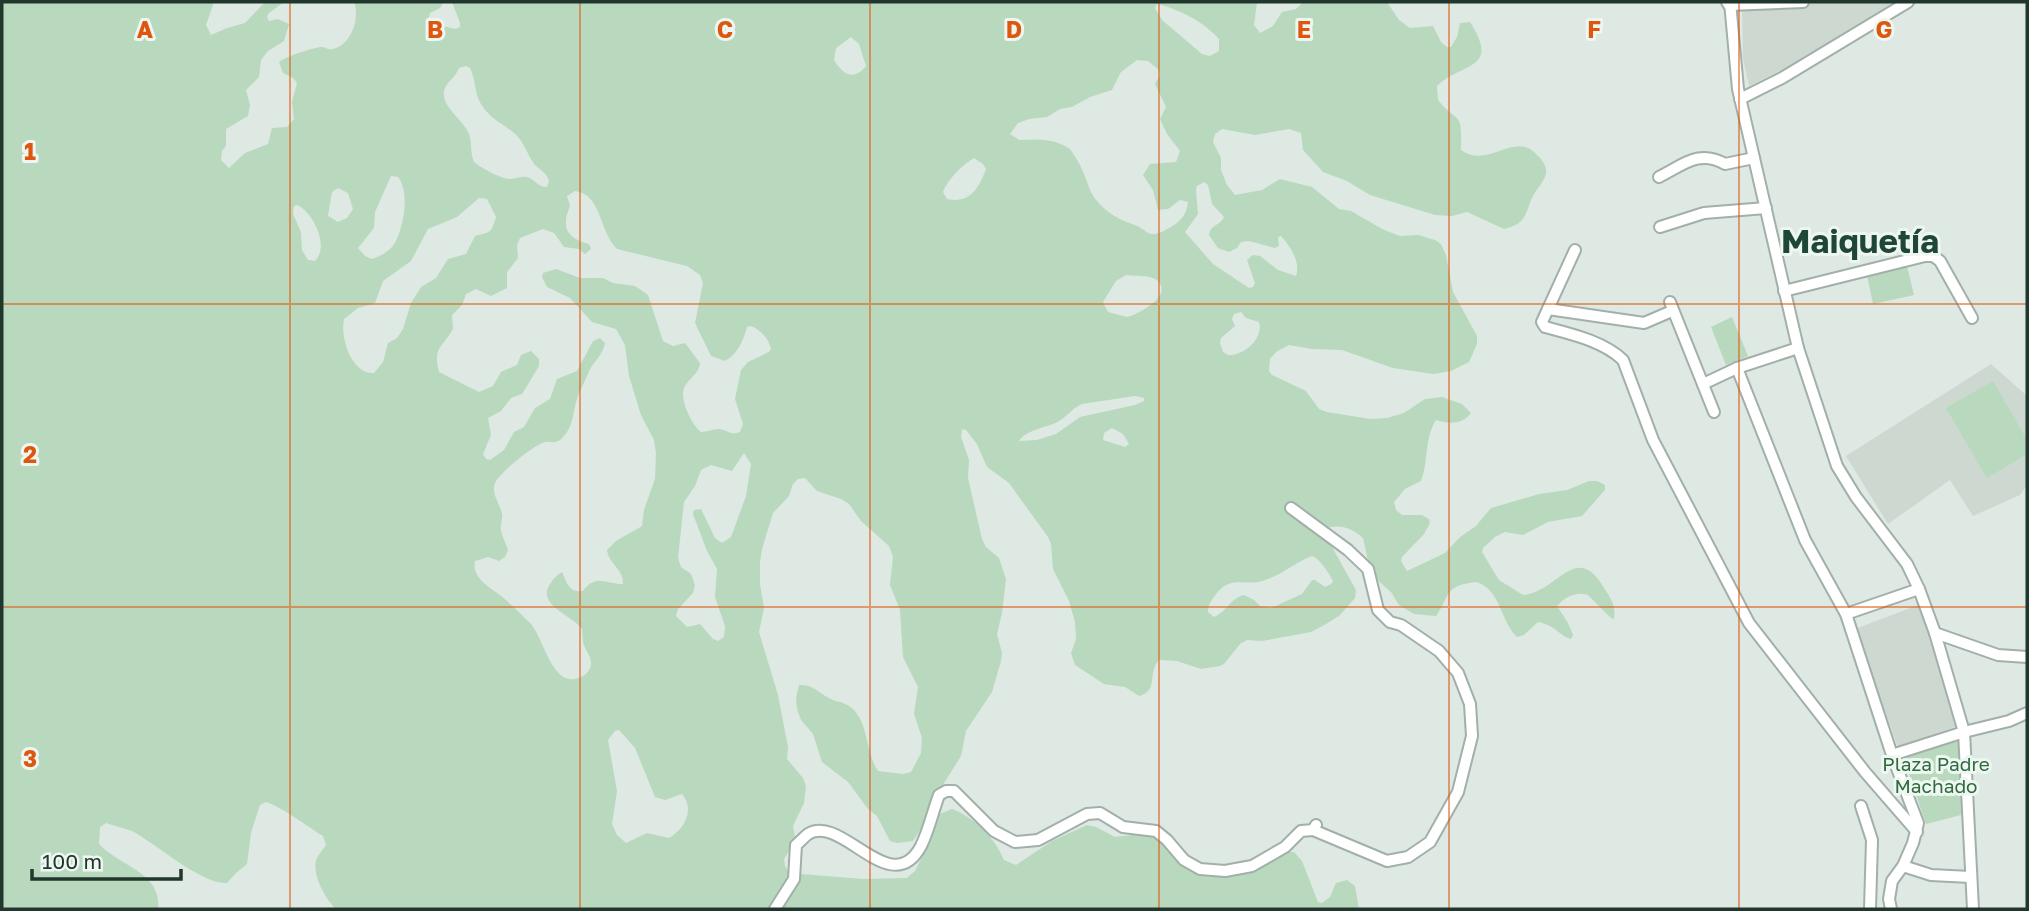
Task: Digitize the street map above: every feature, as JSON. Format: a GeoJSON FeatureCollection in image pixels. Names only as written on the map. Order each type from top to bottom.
{"type":"FeatureCollection","features":[{"type":"Feature","properties":{"kind":"street"},"geometry":{"type":"LineString","coordinates":[[1803,2],[1729,3],[1741,99],[1798,348],[1837,466],[1856,497],[1907,564],[1919,589],[1964,732],[1973,909]]}},
{"type":"Feature","properties":{"kind":"street"},"geometry":{"type":"LineString","coordinates":[[1741,99],[1908,2]]}},
{"type":"Feature","properties":{"kind":"street"},"geometry":{"type":"LineString","coordinates":[[1659,177],[1704,156],[1713,157],[1725,164],[1754,158]]}},
{"type":"Feature","properties":{"kind":"street"},"geometry":{"type":"LineString","coordinates":[[1660,227],[1704,213],[1766,208]]}},
{"type":"Feature","properties":{"kind":"street"},"geometry":{"type":"LineString","coordinates":[[1575,250],[1542,322],[1545,327],[1614,352],[1623,360],[1653,440],[1749,623],[1865,772],[1917,832]]}},
{"type":"Feature","properties":{"kind":"street"},"geometry":{"type":"LineString","coordinates":[[1784,291],[1925,256],[1933,257],[1940,261],[1972,318]]}},
{"type":"Feature","properties":{"kind":"street"},"geometry":{"type":"LineString","coordinates":[[1548,309],[1644,323],[1671,307],[1714,412]]}},
{"type":"Feature","properties":{"kind":"street"},"geometry":{"type":"LineString","coordinates":[[1703,384],[1737,368],[1798,348]]}},
{"type":"Feature","properties":{"kind":"street"},"geometry":{"type":"LineString","coordinates":[[1737,368],[1805,540],[1846,614],[1892,755],[1919,823],[1903,866],[1892,881],[1889,899],[1891,909]]}},
{"type":"Feature","properties":{"kind":"street"},"geometry":{"type":"LineString","coordinates":[[775,909],[794,879],[796,845],[809,833],[832,833],[885,864],[900,864],[910,859],[920,847],[939,795],[946,791],[954,791],[994,831],[1015,842],[1038,840],[1087,814],[1100,813],[1123,827],[1156,831],[1167,839],[1184,860],[1200,869],[1225,871],[1252,866],[1285,847],[1301,831],[1314,827],[1388,862],[1408,857],[1430,842],[1458,792],[1472,736],[1470,704],[1458,673],[1439,651],[1401,625],[1390,622],[1378,610],[1368,569],[1348,550],[1291,508]]}},
{"type":"Feature","properties":{"kind":"street"},"geometry":{"type":"LineString","coordinates":[[1846,614],[1919,589]]}},
{"type":"Feature","properties":{"kind":"street"},"geometry":{"type":"LineString","coordinates":[[1935,633],[1998,655],[2027,657]]}},
{"type":"Feature","properties":{"kind":"street"},"geometry":{"type":"LineString","coordinates":[[1892,755],[1964,732],[2010,721],[2027,713]]}},
{"type":"Feature","properties":{"kind":"street"},"geometry":{"type":"LineString","coordinates":[[1861,806],[1872,840],[1870,909]]}},
{"type":"Feature","properties":{"kind":"street"},"geometry":{"type":"LineString","coordinates":[[1903,866],[1931,876],[1970,877]]}},
{"type":"Feature","properties":{"kind":"shaded area"},"geometry":{"type":"Polygon","coordinates":[[[1905,2],[1808,57],[1749,86],[1743,59],[1742,6],[1905,2]]]}},
{"type":"Feature","properties":{"kind":"shaded area"},"geometry":{"type":"Polygon","coordinates":[[[1991,364],[2027,396],[2027,485],[2020,495],[1973,516],[1950,480],[1888,524],[1846,456],[1991,364]]]}},
{"type":"Feature","properties":{"kind":"shaded area"},"geometry":{"type":"Polygon","coordinates":[[[1921,604],[1960,725],[1898,747],[1855,629],[1921,604]]]}},
{"type":"Feature","properties":{"kind":"green space"},"geometry":{"type":"Polygon","coordinates":[[[2,2],[214,2],[206,25],[211,35],[245,23],[265,2],[284,2],[267,17],[269,21],[278,19],[289,24],[284,41],[268,51],[261,60],[259,77],[246,90],[250,105],[248,116],[226,129],[226,146],[221,160],[229,168],[245,153],[268,144],[272,128],[287,127],[294,119],[292,102],[297,83],[283,73],[279,62],[313,49],[333,49],[345,42],[355,23],[354,2],[444,2],[440,8],[430,13],[427,22],[455,29],[460,27],[460,23],[452,2],[1257,2],[1254,25],[1260,33],[1273,26],[1282,12],[1296,9],[1303,2],[1387,2],[1399,20],[1410,28],[1433,26],[1441,42],[1447,47],[1451,47],[1457,37],[1460,23],[1470,22],[1478,37],[1480,56],[1469,67],[1437,86],[1438,100],[1460,123],[1461,150],[1481,156],[1517,146],[1526,147],[1534,152],[1545,166],[1545,177],[1525,215],[1516,225],[1504,229],[1467,212],[1452,216],[1435,215],[1370,195],[1347,181],[1323,172],[1303,150],[1301,133],[1289,129],[1255,135],[1222,129],[1215,134],[1213,142],[1221,158],[1221,170],[1227,185],[1235,195],[1262,190],[1280,179],[1312,187],[1339,209],[1351,211],[1384,230],[1400,236],[1418,235],[1435,240],[1441,244],[1446,255],[1453,292],[1477,336],[1477,344],[1469,362],[1451,371],[1433,374],[1393,368],[1342,350],[1289,345],[1270,359],[1269,371],[1272,375],[1306,391],[1319,409],[1327,412],[1370,419],[1387,418],[1404,413],[1425,399],[1442,397],[1462,404],[1471,413],[1464,420],[1455,422],[1436,420],[1430,435],[1421,481],[1405,489],[1394,502],[1396,510],[1402,515],[1422,515],[1429,519],[1430,523],[1424,534],[1402,557],[1401,561],[1407,571],[1445,553],[1460,537],[1476,526],[1491,508],[1597,481],[1605,485],[1605,490],[1582,516],[1548,522],[1523,535],[1505,532],[1495,537],[1482,552],[1499,580],[1523,595],[1535,592],[1575,568],[1584,568],[1594,574],[1609,596],[1614,606],[1614,619],[1588,595],[1575,594],[1557,606],[1568,623],[1573,635],[1571,639],[1538,622],[1524,635],[1517,637],[1491,591],[1476,582],[1453,589],[1436,616],[1414,614],[1399,605],[1391,592],[1374,577],[1363,538],[1345,527],[1335,526],[1324,529],[1322,535],[1331,545],[1356,590],[1355,598],[1339,616],[1311,632],[1262,641],[1247,640],[1220,666],[1201,669],[1177,661],[1159,660],[1149,690],[1139,696],[1125,687],[1104,684],[1075,665],[1071,653],[1076,639],[1075,622],[1069,601],[1053,569],[1048,537],[1009,483],[987,467],[977,444],[966,430],[962,429],[961,437],[969,460],[968,478],[982,539],[986,547],[999,558],[1006,579],[997,634],[1002,653],[1001,661],[992,692],[966,731],[961,756],[928,809],[921,829],[913,841],[897,843],[890,841],[877,816],[868,809],[848,782],[822,762],[813,734],[801,720],[796,698],[799,685],[804,685],[849,706],[864,727],[878,771],[903,774],[911,772],[921,753],[922,738],[914,714],[918,687],[903,657],[900,610],[890,585],[893,557],[889,546],[861,521],[849,504],[817,491],[805,478],[798,479],[793,484],[789,496],[773,513],[760,562],[764,608],[759,632],[778,695],[788,747],[787,759],[803,778],[806,786],[804,803],[793,826],[793,845],[784,859],[789,873],[863,879],[907,878],[915,871],[924,853],[927,835],[937,815],[952,809],[976,823],[995,844],[1004,860],[1016,865],[1052,841],[1087,825],[1115,837],[1140,834],[1160,839],[1203,870],[1260,866],[1286,852],[1294,852],[1302,861],[1318,902],[1322,903],[1330,897],[1336,883],[1347,880],[1355,886],[1359,909],[336,909],[324,893],[316,873],[316,860],[326,845],[323,836],[266,802],[260,805],[251,833],[247,864],[227,883],[217,882],[192,871],[132,831],[106,823],[100,827],[99,844],[146,878],[157,896],[158,909],[2,909],[2,2]],[[1157,4],[1155,8],[1162,20],[1202,54],[1210,56],[1219,51],[1219,39],[1191,17],[1157,4]],[[851,37],[836,48],[834,60],[853,75],[866,66],[859,44],[851,37]],[[1137,60],[1121,72],[1112,90],[1047,117],[1018,123],[1010,134],[1019,140],[1052,141],[1070,149],[1081,166],[1094,198],[1115,216],[1153,234],[1171,227],[1183,217],[1188,202],[1180,200],[1168,209],[1158,210],[1153,190],[1143,175],[1150,164],[1176,162],[1180,151],[1160,119],[1166,107],[1155,84],[1160,75],[1158,69],[1148,61],[1137,60]],[[459,68],[446,86],[445,99],[469,134],[474,162],[501,177],[527,177],[547,187],[549,181],[535,165],[517,136],[483,107],[477,96],[470,68],[459,68]],[[974,158],[960,168],[943,192],[947,199],[968,197],[986,169],[974,158]],[[391,176],[375,212],[374,228],[358,248],[372,259],[385,253],[395,243],[401,228],[405,200],[398,177],[391,176]],[[1204,182],[1197,186],[1196,190],[1198,214],[1185,232],[1213,264],[1249,288],[1255,283],[1247,260],[1253,255],[1260,256],[1278,270],[1296,276],[1296,260],[1281,236],[1278,237],[1279,246],[1275,248],[1249,241],[1241,242],[1229,252],[1218,248],[1209,235],[1224,217],[1212,204],[1208,185],[1204,182]],[[338,188],[332,192],[328,216],[338,222],[347,218],[353,209],[348,193],[338,188]],[[575,191],[567,196],[570,206],[567,213],[568,231],[581,242],[589,244],[591,249],[585,254],[579,249],[564,247],[554,233],[543,229],[520,238],[517,245],[518,258],[507,272],[507,288],[491,296],[476,289],[466,294],[462,305],[452,315],[453,329],[439,349],[437,358],[439,372],[479,392],[493,386],[501,372],[517,365],[521,355],[531,351],[539,359],[539,366],[522,394],[511,398],[501,411],[488,418],[491,435],[483,454],[490,460],[504,450],[514,432],[524,427],[535,408],[550,399],[557,379],[577,371],[593,341],[600,338],[605,343],[589,371],[576,402],[571,425],[565,435],[558,441],[545,442],[533,448],[495,483],[495,495],[502,514],[501,530],[508,550],[505,557],[499,561],[488,557],[475,561],[480,579],[530,623],[556,670],[571,679],[586,674],[591,659],[583,643],[582,629],[551,604],[547,591],[553,580],[562,572],[569,586],[578,591],[583,591],[597,581],[623,584],[621,574],[610,560],[607,550],[616,541],[642,526],[644,510],[655,479],[656,453],[654,440],[641,415],[629,376],[625,345],[616,329],[592,322],[570,298],[547,287],[543,273],[556,269],[580,278],[603,278],[613,283],[635,286],[648,295],[663,341],[673,346],[685,343],[700,363],[696,373],[685,386],[683,397],[690,418],[701,432],[719,429],[732,433],[740,432],[743,424],[735,399],[741,370],[748,362],[771,349],[764,335],[751,326],[747,327],[739,347],[730,358],[725,361],[711,356],[695,323],[703,283],[700,275],[687,266],[617,249],[611,242],[595,206],[584,194],[575,191]],[[479,198],[457,217],[428,229],[411,261],[383,281],[375,303],[358,308],[344,319],[344,335],[349,353],[359,368],[366,372],[374,373],[383,362],[388,343],[397,338],[403,329],[411,303],[421,287],[436,278],[448,259],[466,254],[475,236],[491,229],[496,217],[487,199],[479,198]],[[297,205],[294,206],[293,214],[301,232],[302,250],[308,260],[315,261],[321,247],[318,230],[309,215],[297,205]],[[1126,275],[1116,281],[1103,302],[1108,312],[1127,317],[1140,312],[1159,297],[1161,285],[1155,279],[1145,276],[1126,275]],[[1241,312],[1234,314],[1232,319],[1235,326],[1221,338],[1223,352],[1228,355],[1246,349],[1259,334],[1259,322],[1246,318],[1241,312]],[[1135,396],[1082,404],[1059,421],[1032,431],[1019,441],[1037,440],[1056,434],[1080,417],[1135,405],[1144,401],[1144,398],[1135,396]],[[1112,428],[1104,433],[1103,440],[1125,447],[1129,444],[1123,434],[1112,428]],[[744,453],[732,471],[711,465],[701,470],[695,486],[684,502],[678,558],[681,567],[691,574],[695,585],[693,593],[678,609],[676,616],[687,627],[700,624],[718,641],[724,637],[725,626],[715,597],[717,569],[693,514],[694,510],[701,509],[715,538],[722,543],[731,537],[746,496],[751,464],[744,453]],[[1312,556],[1260,582],[1226,585],[1214,597],[1208,612],[1214,617],[1244,595],[1260,606],[1271,608],[1302,594],[1312,580],[1325,587],[1333,581],[1327,570],[1312,556]],[[619,730],[608,740],[617,791],[612,824],[617,835],[626,843],[647,833],[669,838],[684,824],[688,812],[682,794],[665,800],[655,797],[635,748],[619,730]]]}},
{"type":"Feature","properties":{"kind":"green space"},"geometry":{"type":"Polygon","coordinates":[[[1907,266],[1914,295],[1873,304],[1867,275],[1907,266]]]}},
{"type":"Feature","properties":{"kind":"green space"},"geometry":{"type":"Polygon","coordinates":[[[1732,317],[1748,356],[1726,365],[1711,327],[1732,317]]]}},
{"type":"Feature","properties":{"kind":"green space"},"geometry":{"type":"Polygon","coordinates":[[[1993,381],[2027,440],[2027,454],[1987,478],[1946,408],[1993,381]]]}},
{"type":"Feature","properties":{"kind":"green space","name":"Plaza Padre Machado"},"geometry":{"type":"Polygon","coordinates":[[[1960,741],[1961,815],[1926,824],[1905,762],[1908,754],[1960,741]]]}},
{"type":"Feature","properties":{"kind":"district","name":"Maiquetía"},"geometry":{"type":"Point","coordinates":[1860,241]}}]}
